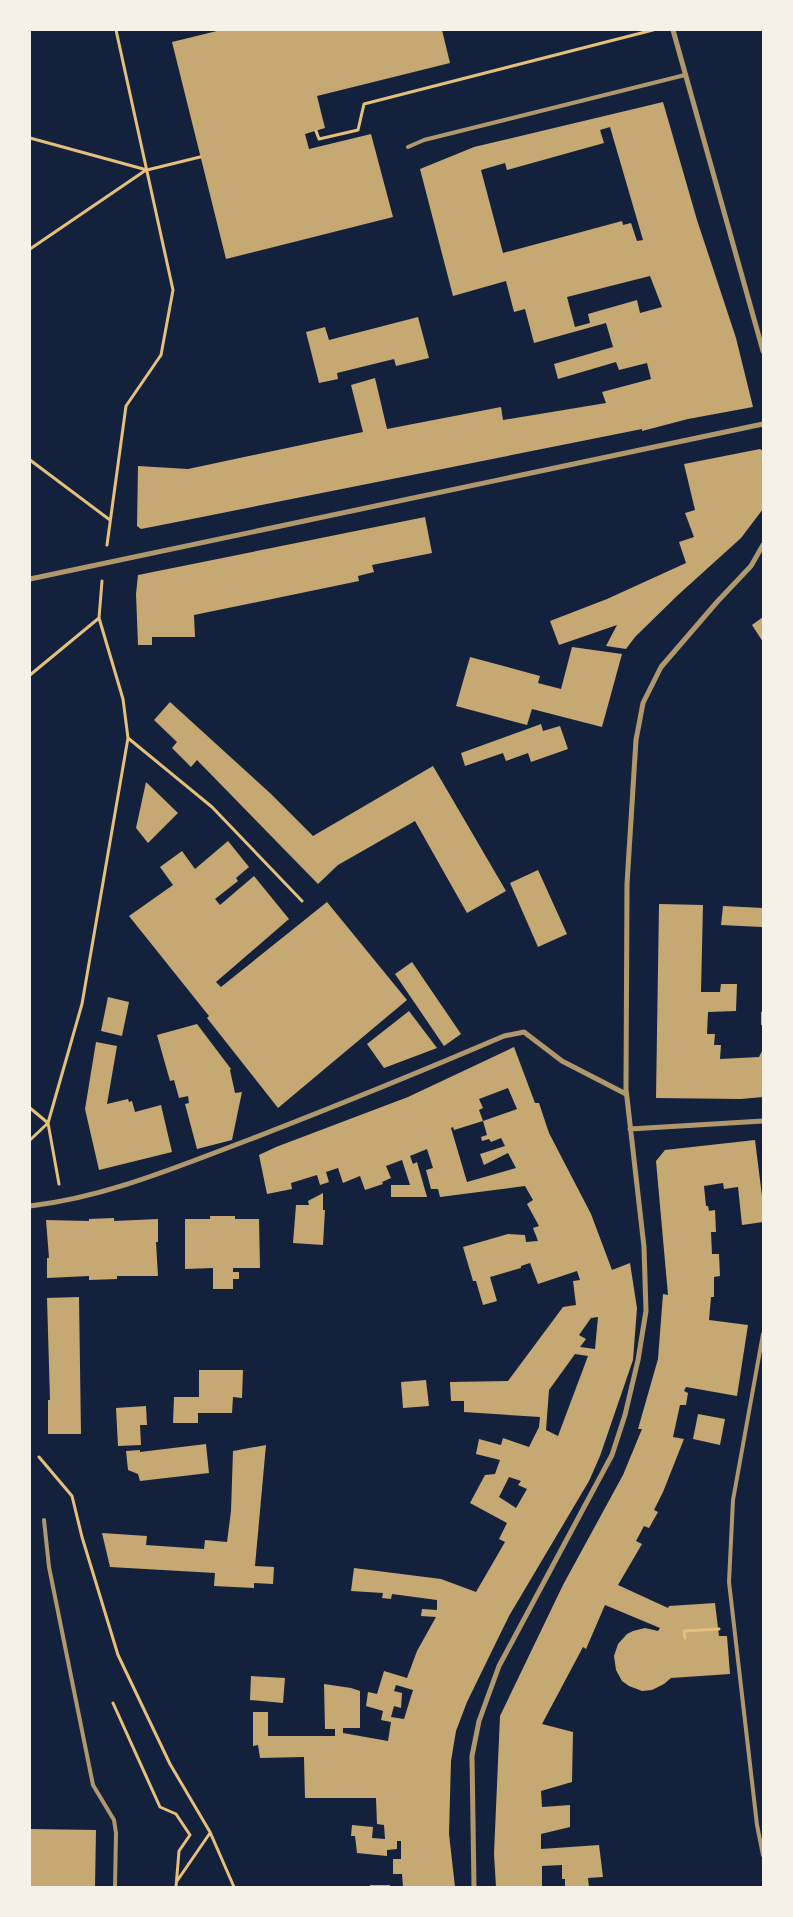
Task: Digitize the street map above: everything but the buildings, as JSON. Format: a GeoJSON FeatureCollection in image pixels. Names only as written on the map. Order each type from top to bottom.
{"type":"FeatureCollection","features":[{"type":"Feature","properties":{"kind":"street"},"geometry":{"type":"LineString","coordinates":[[673,30],[763,351]]}},
{"type":"Feature","properties":{"kind":"street"},"geometry":{"type":"LineString","coordinates":[[30,579],[763,424]]}},
{"type":"Feature","properties":{"kind":"street"},"geometry":{"type":"LineString","coordinates":[[474,1887],[472,1756],[479,1721],[499,1666],[612,1455],[625,1415],[638,1360],[646,1311],[644,1256],[626,1094],[627,884],[636,740],[643,703],[661,667],[751,566],[763,545]]}},
{"type":"Feature","properties":{"kind":"street"},"geometry":{"type":"LineString","coordinates":[[30,1206],[63,1201],[169,1170],[377,1090],[504,1036],[524,1032],[562,1061],[626,1094]]}},
{"type":"Feature","properties":{"kind":"street"},"geometry":{"type":"LineString","coordinates":[[630,1129],[763,1121]]}},
{"type":"Feature","properties":{"kind":"lane"},"geometry":{"type":"LineString","coordinates":[[408,147],[424,140],[685,74]]}},
{"type":"Feature","properties":{"kind":"lane"},"geometry":{"type":"LineString","coordinates":[[763,1334],[733,1500],[729,1582],[757,1825],[763,1855]]}},
{"type":"Feature","properties":{"kind":"lane"},"geometry":{"type":"LineString","coordinates":[[44,1520],[49,1567],[93,1785],[114,1820],[116,1833],[115,1887]]}},
{"type":"Feature","properties":{"kind":"path"},"geometry":{"type":"LineString","coordinates":[[63,1201],[48,1123],[82,1004],[128,738],[123,699],[99,618],[104,564],[126,406],[161,355],[173,290],[116,30]]}},
{"type":"Feature","properties":{"kind":"path"},"geometry":{"type":"LineString","coordinates":[[316,131],[319,139],[358,130],[364,104],[653,30]]}},
{"type":"Feature","properties":{"kind":"path"},"geometry":{"type":"LineString","coordinates":[[30,138],[147,170]]}},
{"type":"Feature","properties":{"kind":"path"},"geometry":{"type":"LineString","coordinates":[[30,249],[147,170],[200,157]]}},
{"type":"Feature","properties":{"kind":"path"},"geometry":{"type":"LineString","coordinates":[[30,460],[110,521]]}},
{"type":"Feature","properties":{"kind":"path"},"geometry":{"type":"LineString","coordinates":[[30,675],[99,618]]}},
{"type":"Feature","properties":{"kind":"path"},"geometry":{"type":"LineString","coordinates":[[128,738],[212,806],[302,901]]}},
{"type":"Feature","properties":{"kind":"path"},"geometry":{"type":"LineString","coordinates":[[30,1108],[48,1123]]}},
{"type":"Feature","properties":{"kind":"path"},"geometry":{"type":"LineString","coordinates":[[30,1140],[48,1123]]}},
{"type":"Feature","properties":{"kind":"path"},"geometry":{"type":"LineString","coordinates":[[39,1457],[72,1496],[82,1537],[118,1655],[170,1764],[210,1832],[234,1887]]}},
{"type":"Feature","properties":{"kind":"path"},"geometry":{"type":"LineString","coordinates":[[685,1638],[684,1631],[734,1628]]}},
{"type":"Feature","properties":{"kind":"path"},"geometry":{"type":"LineString","coordinates":[[113,1703],[160,1807],[176,1814],[190,1835],[178,1851],[176,1885]]}},
{"type":"Feature","properties":{"kind":"path"},"geometry":{"type":"LineString","coordinates":[[176,1885],[210,1832]]}}]}
